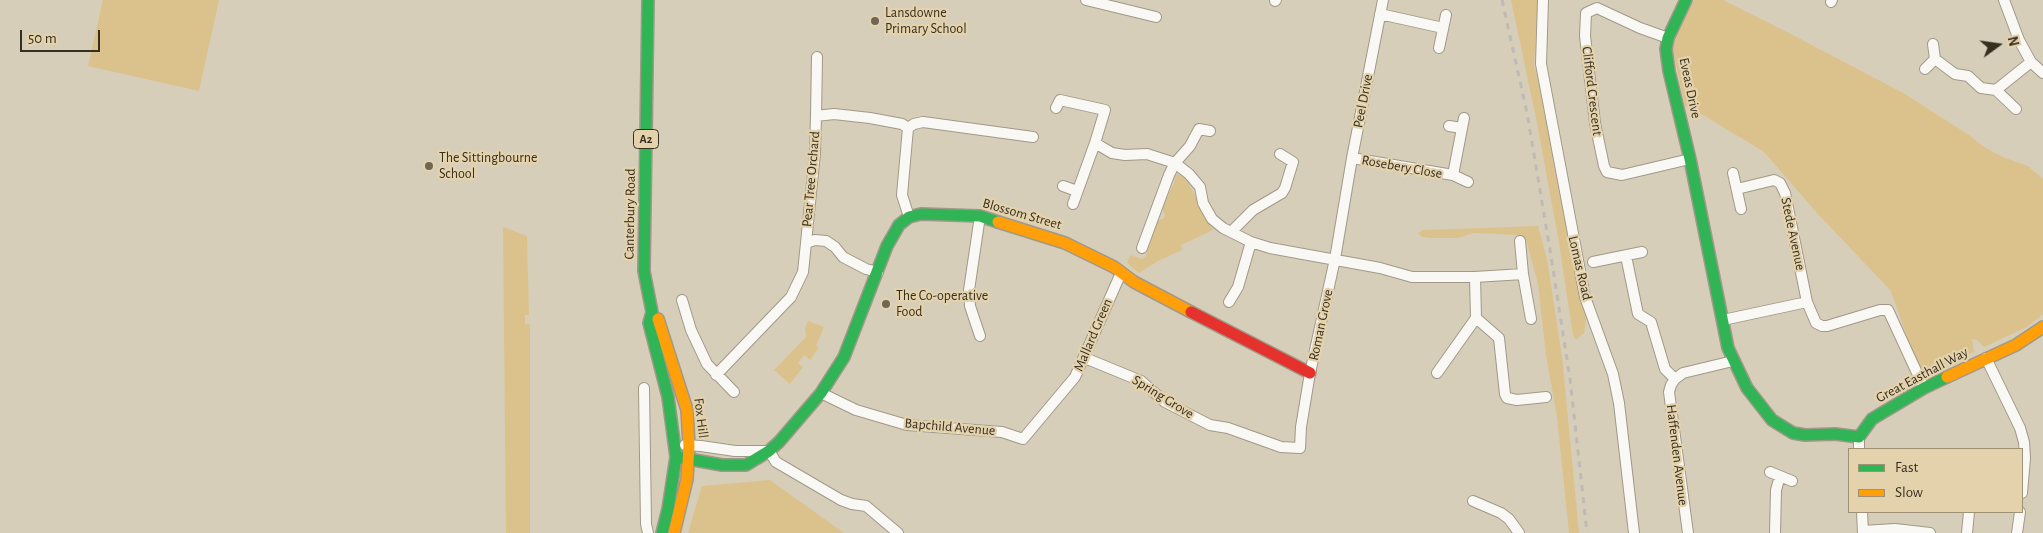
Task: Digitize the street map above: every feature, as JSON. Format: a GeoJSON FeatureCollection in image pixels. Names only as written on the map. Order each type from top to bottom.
{"type":"FeatureCollection","features":[{"type":"Feature","properties":{"kind":"street"},"geometry":{"type":"LineString","coordinates":[[1086,0],[1156,17]]}},
{"type":"Feature","properties":{"kind":"street","name":"Peel Drive"},"geometry":{"type":"LineString","coordinates":[[1345,202],[1383,0]]}},
{"type":"Feature","properties":{"kind":"street","name":"Lomas Road"},"geometry":{"type":"LineString","coordinates":[[1543,0],[1541,64],[1585,297],[1613,374],[1619,403],[1634,533]]}},
{"type":"Feature","properties":{"kind":"street","name":"Eveas Drive"},"geometry":{"type":"LineString","coordinates":[[1686,0],[1668,38],[1666,49],[1669,71],[1695,186]]}},
{"type":"Feature","properties":{"kind":"street"},"geometry":{"type":"LineString","coordinates":[[2004,0],[2019,40],[2031,62],[2043,73]]}},
{"type":"Feature","properties":{"kind":"street","name":"Canterbury Road"},"geometry":{"type":"LineString","coordinates":[[644,271],[648,4]]}},
{"type":"Feature","properties":{"kind":"street","name":"Clifford Crescent"},"geometry":{"type":"LineString","coordinates":[[1668,38],[1640,28],[1597,8],[1586,13],[1585,36],[1595,123],[1607,172],[1622,175],[1690,159]]}},
{"type":"Feature","properties":{"kind":"street"},"geometry":{"type":"LineString","coordinates":[[1380,14],[1443,28]]}},
{"type":"Feature","properties":{"kind":"street"},"geometry":{"type":"LineString","coordinates":[[1439,48],[1446,14]]}},
{"type":"Feature","properties":{"kind":"street"},"geometry":{"type":"LineString","coordinates":[[1933,44],[1935,59],[1955,74],[1968,76],[1981,88],[1996,90],[2016,109]]}},
{"type":"Feature","properties":{"kind":"street","name":"Pear Tree Orchard"},"geometry":{"type":"LineString","coordinates":[[716,375],[791,298],[803,272],[815,153],[817,57]]}},
{"type":"Feature","properties":{"kind":"street"},"geometry":{"type":"LineString","coordinates":[[1925,69],[1935,59]]}},
{"type":"Feature","properties":{"kind":"street"},"geometry":{"type":"LineString","coordinates":[[1996,90],[2031,62]]}},
{"type":"Feature","properties":{"kind":"street"},"geometry":{"type":"LineString","coordinates":[[1056,108],[1060,100],[1105,110],[1073,204]]}},
{"type":"Feature","properties":{"kind":"street","name":"Pear Tree Orchard"},"geometry":{"type":"LineString","coordinates":[[816,116],[834,114],[870,118],[902,124],[908,128]]}},
{"type":"Feature","properties":{"kind":"street"},"geometry":{"type":"LineString","coordinates":[[676,457],[722,465],[746,465],[769,451],[779,442],[821,393],[844,357],[878,272],[886,246],[899,225],[909,217],[902,195],[908,128],[914,124],[928,122],[1034,137]]}},
{"type":"Feature","properties":{"kind":"street","name":"Rosebery Close"},"geometry":{"type":"LineString","coordinates":[[1449,126],[1463,123],[1453,175]]}},
{"type":"Feature","properties":{"kind":"street"},"geometry":{"type":"LineString","coordinates":[[1142,248],[1169,175],[1175,164],[1190,146],[1199,129],[1210,131]]}},
{"type":"Feature","properties":{"kind":"street"},"geometry":{"type":"LineString","coordinates":[[1095,143],[1112,153],[1125,155],[1147,154],[1175,164],[1189,174],[1200,188],[1203,203],[1212,219],[1231,232],[1251,242],[1270,248],[1335,259],[1412,277],[1475,278],[1523,274]]}},
{"type":"Feature","properties":{"kind":"street"},"geometry":{"type":"LineString","coordinates":[[1231,232],[1253,210],[1282,193],[1286,188],[1293,162],[1280,154]]}},
{"type":"Feature","properties":{"kind":"street","name":"Rosebery Close"},"geometry":{"type":"LineString","coordinates":[[1352,158],[1453,175],[1468,182]]}},
{"type":"Feature","properties":{"kind":"street"},"geometry":{"type":"LineString","coordinates":[[1733,173],[1741,209]]}},
{"type":"Feature","properties":{"kind":"street","name":"Stede Avenue"},"geometry":{"type":"LineString","coordinates":[[1736,189],[1774,180],[1780,183],[1785,193],[1806,302],[1816,323],[1822,326],[1880,310],[1888,310],[1924,388]]}},
{"type":"Feature","properties":{"kind":"street"},"geometry":{"type":"LineString","coordinates":[[1063,186],[1077,191]]}},
{"type":"Feature","properties":{"kind":"street","name":"Great Easthall Way"},"geometry":{"type":"LineString","coordinates":[[1695,186],[1728,348],[1753,397],[1772,420],[1784,429],[1805,435],[1835,434],[1859,443],[1872,419],[1924,388],[2016,344],[2043,327]]}},
{"type":"Feature","properties":{"kind":"street","name":"Roman Grove"},"geometry":{"type":"LineString","coordinates":[[1300,448],[1301,427],[1310,374],[1335,259],[1345,202]]}},
{"type":"Feature","properties":{"kind":"street","name":"Blossom Street"},"geometry":{"type":"LineString","coordinates":[[909,217],[921,214],[980,216],[1065,243],[1114,267],[1134,282],[1310,374]]}},
{"type":"Feature","properties":{"kind":"street"},"geometry":{"type":"LineString","coordinates":[[980,216],[969,290],[970,306],[980,336]]}},
{"type":"Feature","properties":{"kind":"street","name":"Pear Tree Orchard"},"geometry":{"type":"LineString","coordinates":[[806,243],[815,240],[826,242],[835,247],[843,257],[866,269],[878,272]]}},
{"type":"Feature","properties":{"kind":"street"},"geometry":{"type":"LineString","coordinates":[[1520,241],[1523,274],[1531,320]]}},
{"type":"Feature","properties":{"kind":"street"},"geometry":{"type":"LineString","coordinates":[[1229,302],[1238,287],[1251,242]]}},
{"type":"Feature","properties":{"kind":"street"},"geometry":{"type":"LineString","coordinates":[[1593,262],[1642,252]]}},
{"type":"Feature","properties":{"kind":"street"},"geometry":{"type":"LineString","coordinates":[[1626,256],[1638,314],[1651,322],[1665,369],[1675,378],[1684,373],[1733,361]]}},
{"type":"Feature","properties":{"kind":"street","name":"Fox Hill"},"geometry":{"type":"LineString","coordinates":[[644,271],[652,312],[649,323],[668,397],[676,457],[668,509],[662,533]]}},
{"type":"Feature","properties":{"kind":"street","name":"Mallard Green"},"geometry":{"type":"LineString","coordinates":[[1023,439],[1075,376],[1085,358],[1109,297],[1121,273]]}},
{"type":"Feature","properties":{"kind":"street"},"geometry":{"type":"LineString","coordinates":[[1437,373],[1476,318],[1475,278]]}},
{"type":"Feature","properties":{"kind":"street"},"geometry":{"type":"LineString","coordinates":[[682,300],[706,364],[734,392]]}},
{"type":"Feature","properties":{"kind":"street"},"geometry":{"type":"LineString","coordinates":[[1723,320],[1806,302]]}},
{"type":"Feature","properties":{"kind":"street","name":"Fox Hill"},"geometry":{"type":"LineString","coordinates":[[652,312],[659,320],[687,410],[690,446],[689,460],[680,512],[674,533]]}},
{"type":"Feature","properties":{"kind":"street"},"geometry":{"type":"LineString","coordinates":[[1476,318],[1499,338],[1505,394],[1508,398],[1517,400],[1546,397]]}},
{"type":"Feature","properties":{"kind":"street","name":"Spring Grove"},"geometry":{"type":"LineString","coordinates":[[1085,358],[1142,381],[1165,402],[1210,425],[1228,428],[1281,447],[1300,448]]}},
{"type":"Feature","properties":{"kind":"street"},"geometry":{"type":"LineString","coordinates":[[1986,358],[2020,428],[2024,442],[2025,458],[2023,481]]}},
{"type":"Feature","properties":{"kind":"street","name":"Haffenden Avenue"},"geometry":{"type":"LineString","coordinates":[[1675,378],[1669,392],[1688,533]]}},
{"type":"Feature","properties":{"kind":"street"},"geometry":{"type":"LineString","coordinates":[[644,388],[646,524],[648,533]]}},
{"type":"Feature","properties":{"kind":"street","name":"Bapchild Avenue"},"geometry":{"type":"LineString","coordinates":[[821,393],[856,410],[907,425],[1002,432],[1023,439]]}},
{"type":"Feature","properties":{"kind":"street"},"geometry":{"type":"LineString","coordinates":[[675,444],[735,451],[769,451]]}},
{"type":"Feature","properties":{"kind":"street"},"geometry":{"type":"LineString","coordinates":[[769,451],[776,462],[842,500],[866,506],[898,533]]}},
{"type":"Feature","properties":{"kind":"street"},"geometry":{"type":"LineString","coordinates":[[1775,533],[1775,474],[1792,481]]}},
{"type":"Feature","properties":{"kind":"street"},"geometry":{"type":"LineString","coordinates":[[1472,501],[1509,519],[1519,533]]}},
{"type":"Feature","properties":{"kind":"street"},"geometry":{"type":"LineString","coordinates":[[1862,513],[1863,532],[1895,530],[1930,533]]}},
{"type":"Feature","properties":{"kind":"street"},"geometry":{"type":"LineString","coordinates":[[1967,533],[1969,513]]}},
{"type":"Feature","properties":{"kind":"street"},"geometry":{"type":"LineString","coordinates":[[2017,533],[2020,513]]}},
{"type":"Feature","properties":{"kind":"shaded area"},"geometry":{"type":"Polygon","coordinates":[[[103,0],[219,0],[199,91],[88,66],[103,0]]]}},
{"type":"Feature","properties":{"kind":"shaded area"},"geometry":{"type":"Polygon","coordinates":[[[1511,0],[1538,0],[1534,65],[1543,98],[1552,152],[1587,315],[1584,333],[1576,340],[1573,335],[1558,237],[1537,123],[1511,0]]]}},
{"type":"Feature","properties":{"kind":"shaded area"},"geometry":{"type":"Polygon","coordinates":[[[1694,0],[1723,0],[1787,32],[1905,94],[1969,135],[1984,147],[2005,158],[2028,166],[2043,179],[2043,314],[2027,327],[1984,347],[1977,340],[1972,339],[1974,352],[1920,374],[1891,291],[1817,213],[1764,152],[1685,106],[1672,45],[1694,0]]]}},
{"type":"Feature","properties":{"kind":"shaded area"},"geometry":{"type":"Polygon","coordinates":[[[1176,174],[1183,176],[1188,182],[1213,230],[1181,245],[1182,250],[1158,261],[1139,273],[1127,263],[1130,255],[1142,259],[1146,256],[1155,225],[1157,221],[1164,218],[1165,215],[1162,208],[1174,183],[1176,174]]]}},
{"type":"Feature","properties":{"kind":"shaded area"},"geometry":{"type":"Polygon","coordinates":[[[1538,226],[1547,259],[1562,356],[1579,533],[1569,533],[1557,417],[1546,355],[1538,284],[1527,243],[1516,235],[1473,233],[1458,238],[1431,238],[1422,237],[1418,233],[1423,230],[1538,226]]]}},
{"type":"Feature","properties":{"kind":"shaded area"},"geometry":{"type":"Polygon","coordinates":[[[503,227],[527,236],[529,315],[525,315],[525,324],[530,324],[530,533],[506,533],[503,227]]]}},
{"type":"Feature","properties":{"kind":"shaded area"},"geometry":{"type":"Polygon","coordinates":[[[808,321],[824,327],[816,346],[819,347],[810,360],[804,355],[798,363],[803,367],[790,384],[774,370],[806,337],[805,328],[808,321]]]}},
{"type":"Feature","properties":{"kind":"shaded area"},"geometry":{"type":"Polygon","coordinates":[[[770,480],[844,533],[688,533],[702,486],[770,480]]]}},
{"type":"Feature","properties":{"kind":"railway"},"geometry":{"type":"LineString","coordinates":[[1502,0],[1527,113],[1551,256],[1570,379],[1587,533]]}},
{"type":"Feature","properties":{"kind":"traffic: fast"},"geometry":{"type":"LineString","coordinates":[[648,0],[644,271],[652,312],[649,323],[668,397],[676,457],[668,509],[662,533]]}},
{"type":"Feature","properties":{"kind":"traffic: fast"},"geometry":{"type":"LineString","coordinates":[[1686,0],[1668,38],[1666,49],[1669,71],[1690,159],[1728,348],[1747,388],[1772,420],[1793,433],[1805,435],[1835,434],[1859,437],[1872,419],[1924,388],[1947,377]]}},
{"type":"Feature","properties":{"kind":"traffic: fast"},"geometry":{"type":"LineString","coordinates":[[677,457],[722,465],[746,465],[769,451],[779,442],[821,393],[844,357],[887,246],[899,225],[909,217],[921,214],[980,216],[998,222]]}},
{"type":"Feature","properties":{"kind":"traffic: slow"},"geometry":{"type":"LineString","coordinates":[[998,222],[1065,243],[1114,267],[1134,282],[1191,312]]}},
{"type":"Feature","properties":{"kind":"traffic: slow"},"geometry":{"type":"LineString","coordinates":[[658,319],[687,410],[689,446],[687,479],[674,533]]}},
{"type":"Feature","properties":{"kind":"traffic: slow"},"geometry":{"type":"LineString","coordinates":[[1947,377],[2016,345],[2043,327]]}},
{"type":"Feature","properties":{"kind":"traffic: jam"},"geometry":{"type":"LineString","coordinates":[[1191,312],[1310,373]]}},
{"type":"Feature","properties":{"kind":"place","name":"Lansdowne Primary School"},"geometry":{"type":"Point","coordinates":[875,21]}},
{"type":"Feature","properties":{"kind":"place","name":"The Sittingbourne School"},"geometry":{"type":"Point","coordinates":[429,166]}},
{"type":"Feature","properties":{"kind":"place","name":"The Co-operative Food"},"geometry":{"type":"Point","coordinates":[886,304]}}]}
